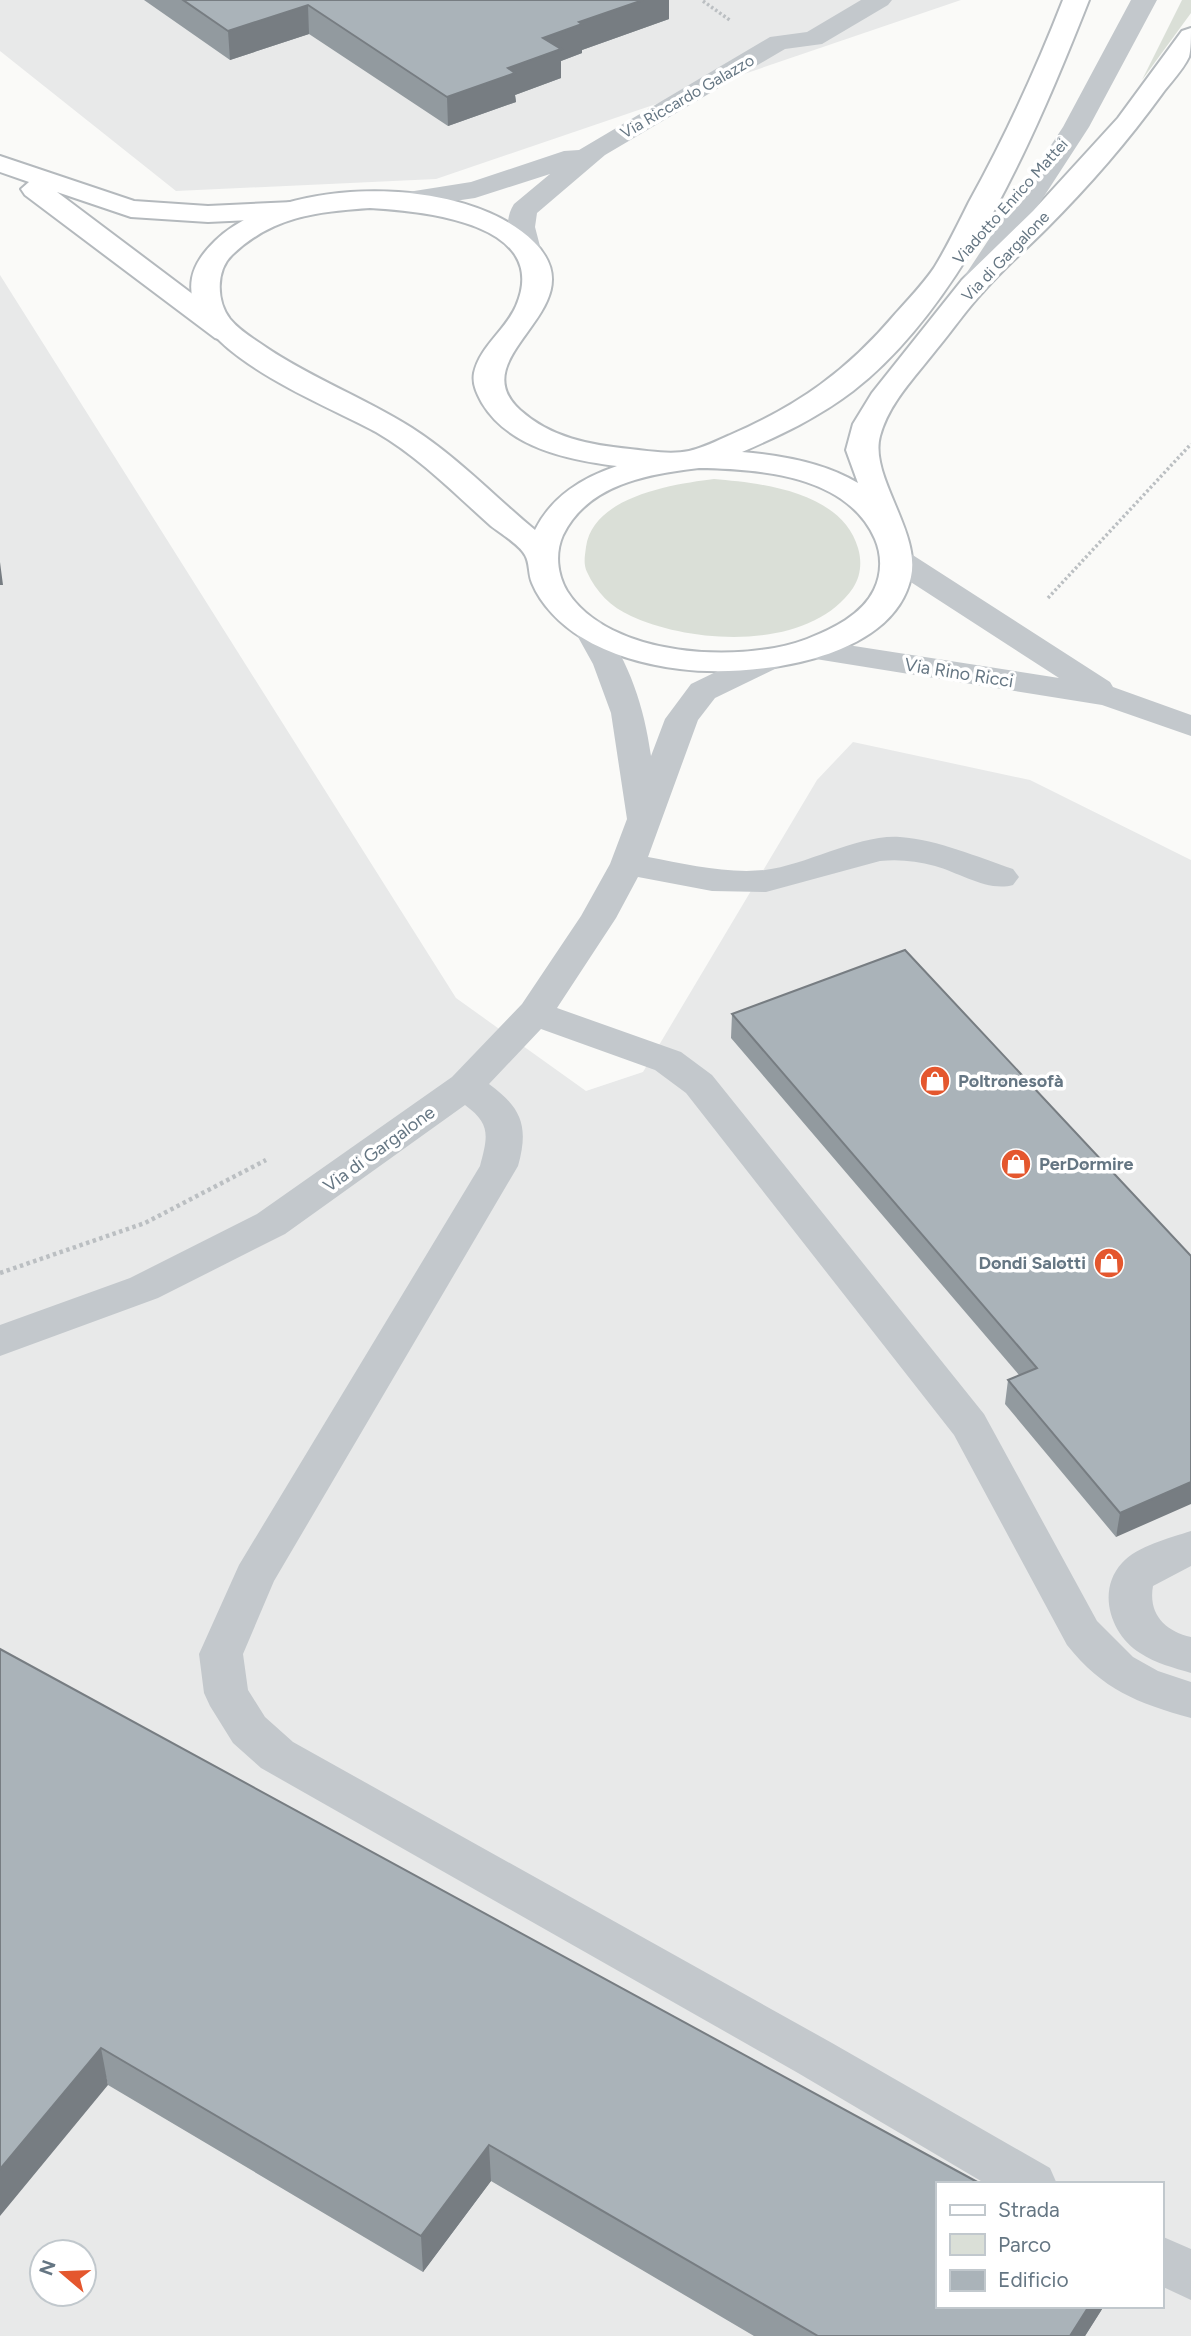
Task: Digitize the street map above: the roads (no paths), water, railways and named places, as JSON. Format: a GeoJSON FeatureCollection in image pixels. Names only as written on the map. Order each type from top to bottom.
{"type":"FeatureCollection","features":[{"type":"Feature","properties":{"kind":"main road","name":"Via di Gargalone"},"geometry":{"type":"LineString","coordinates":[[685,460],[764,433],[842,385],[875,356],[944,275],[1007,158],[1052,61],[1076,0]]}},
{"type":"Feature","properties":{"kind":"main road","name":"Via di Gargalone"},"geometry":{"type":"LineString","coordinates":[[894,545],[861,450],[867,424],[882,400],[972,286],[1043,217],[1127,124],[1191,36]]}},
{"type":"Feature","properties":{"kind":"main road"},"geometry":{"type":"LineString","coordinates":[[1,164],[131,209],[208,214],[293,209],[337,202],[399,201],[454,209],[500,226],[527,250],[539,279],[527,316],[491,361],[488,384],[495,405],[534,432],[568,448],[601,455],[756,461],[814,475],[860,499],[877,514],[894,545],[898,573],[890,593],[875,612],[854,629],[808,649],[769,659],[737,662],[671,658],[623,644],[589,628],[561,605],[545,579],[541,552],[550,526],[577,497],[619,474],[685,460]]}},
{"type":"Feature","properties":{"kind":"main road"},"geometry":{"type":"LineString","coordinates":[[1,164],[289,377],[401,434],[541,552]]}},
{"type":"Feature","properties":{"kind":"main road"},"geometry":{"type":"LineString","coordinates":[[225,332],[210,310],[205,291],[206,268],[222,246],[241,229],[293,209]]}},
{"type":"Feature","properties":{"kind":"street","name":"Via Riccardo Galazzo"},"geometry":{"type":"LineString","coordinates":[[779,42],[788,27],[836,0]]}},
{"type":"Feature","properties":{"kind":"street","name":"Via Riccardo Galazzo"},"geometry":{"type":"LineString","coordinates":[[527,250],[521,227],[524,210],[596,149],[779,42],[813,39],[878,0]]}},
{"type":"Feature","properties":{"kind":"street","name":"Viadotto Enrico Mattei"},"geometry":{"type":"LineString","coordinates":[[972,286],[1076,127],[1144,0]]}},
{"type":"Feature","properties":{"kind":"street","name":"Viadotto Enrico Mattei"},"geometry":{"type":"LineString","coordinates":[[944,275],[1076,127]]}},
{"type":"Feature","properties":{"kind":"street","name":"Via Riccardo Galazzo"},"geometry":{"type":"LineString","coordinates":[[399,201],[475,190],[596,149]]}},
{"type":"Feature","properties":{"kind":"street","name":"Via Rino Ricci"},"geometry":{"type":"LineString","coordinates":[[894,545],[930,584],[1008,630],[1109,696]]}},
{"type":"Feature","properties":{"kind":"street","name":"Via di Gargalone"},"geometry":{"type":"LineString","coordinates":[[589,628],[610,664],[628,713],[643,823]]}},
{"type":"Feature","properties":{"kind":"street","name":"Via Rino Ricci"},"geometry":{"type":"LineString","coordinates":[[808,649],[1109,696],[1191,726]]}},
{"type":"Feature","properties":{"kind":"street","name":"Via di Gargalone"},"geometry":{"type":"LineString","coordinates":[[0,1341],[144,1288],[271,1224],[465,1086],[535,1013],[598,918],[628,864],[682,719],[703,691],[769,659]]}},
{"type":"Feature","properties":{"kind":"street"},"geometry":{"type":"LineString","coordinates":[[628,864],[712,880],[766,881],[866,853],[899,848],[940,856],[1001,877]]}},
{"type":"Feature","properties":{"kind":"street"},"geometry":{"type":"LineString","coordinates":[[535,1013],[668,1061],[699,1084],[969,1425],[1082,1633],[1102,1660],[1126,1677],[1191,1700]]}},
{"type":"Feature","properties":{"kind":"street"},"geometry":{"type":"LineString","coordinates":[[465,1086],[498,1110],[503,1118],[507,1131],[499,1166],[254,1577],[221,1654],[226,1693],[249,1730],[277,1755],[1029,2182]]}},
{"type":"Feature","properties":{"kind":"street"},"geometry":{"type":"LineString","coordinates":[[1191,1548],[1143,1570],[1135,1577],[1130,1600],[1137,1624],[1144,1634],[1164,1647],[1191,1655]]}},
{"type":"Feature","properties":{"kind":"street"},"geometry":{"type":"LineString","coordinates":[[1163,2260],[1191,2276]]}},
{"type":"Feature","properties":{"kind":"place","name":"Poltronesofà"},"geometry":{"type":"Point","coordinates":[935,1081]}},
{"type":"Feature","properties":{"kind":"place","name":"PerDormire"},"geometry":{"type":"Point","coordinates":[1016,1164]}},
{"type":"Feature","properties":{"kind":"place","name":"Dondi Salotti"},"geometry":{"type":"Point","coordinates":[1109,1263]}}]}
